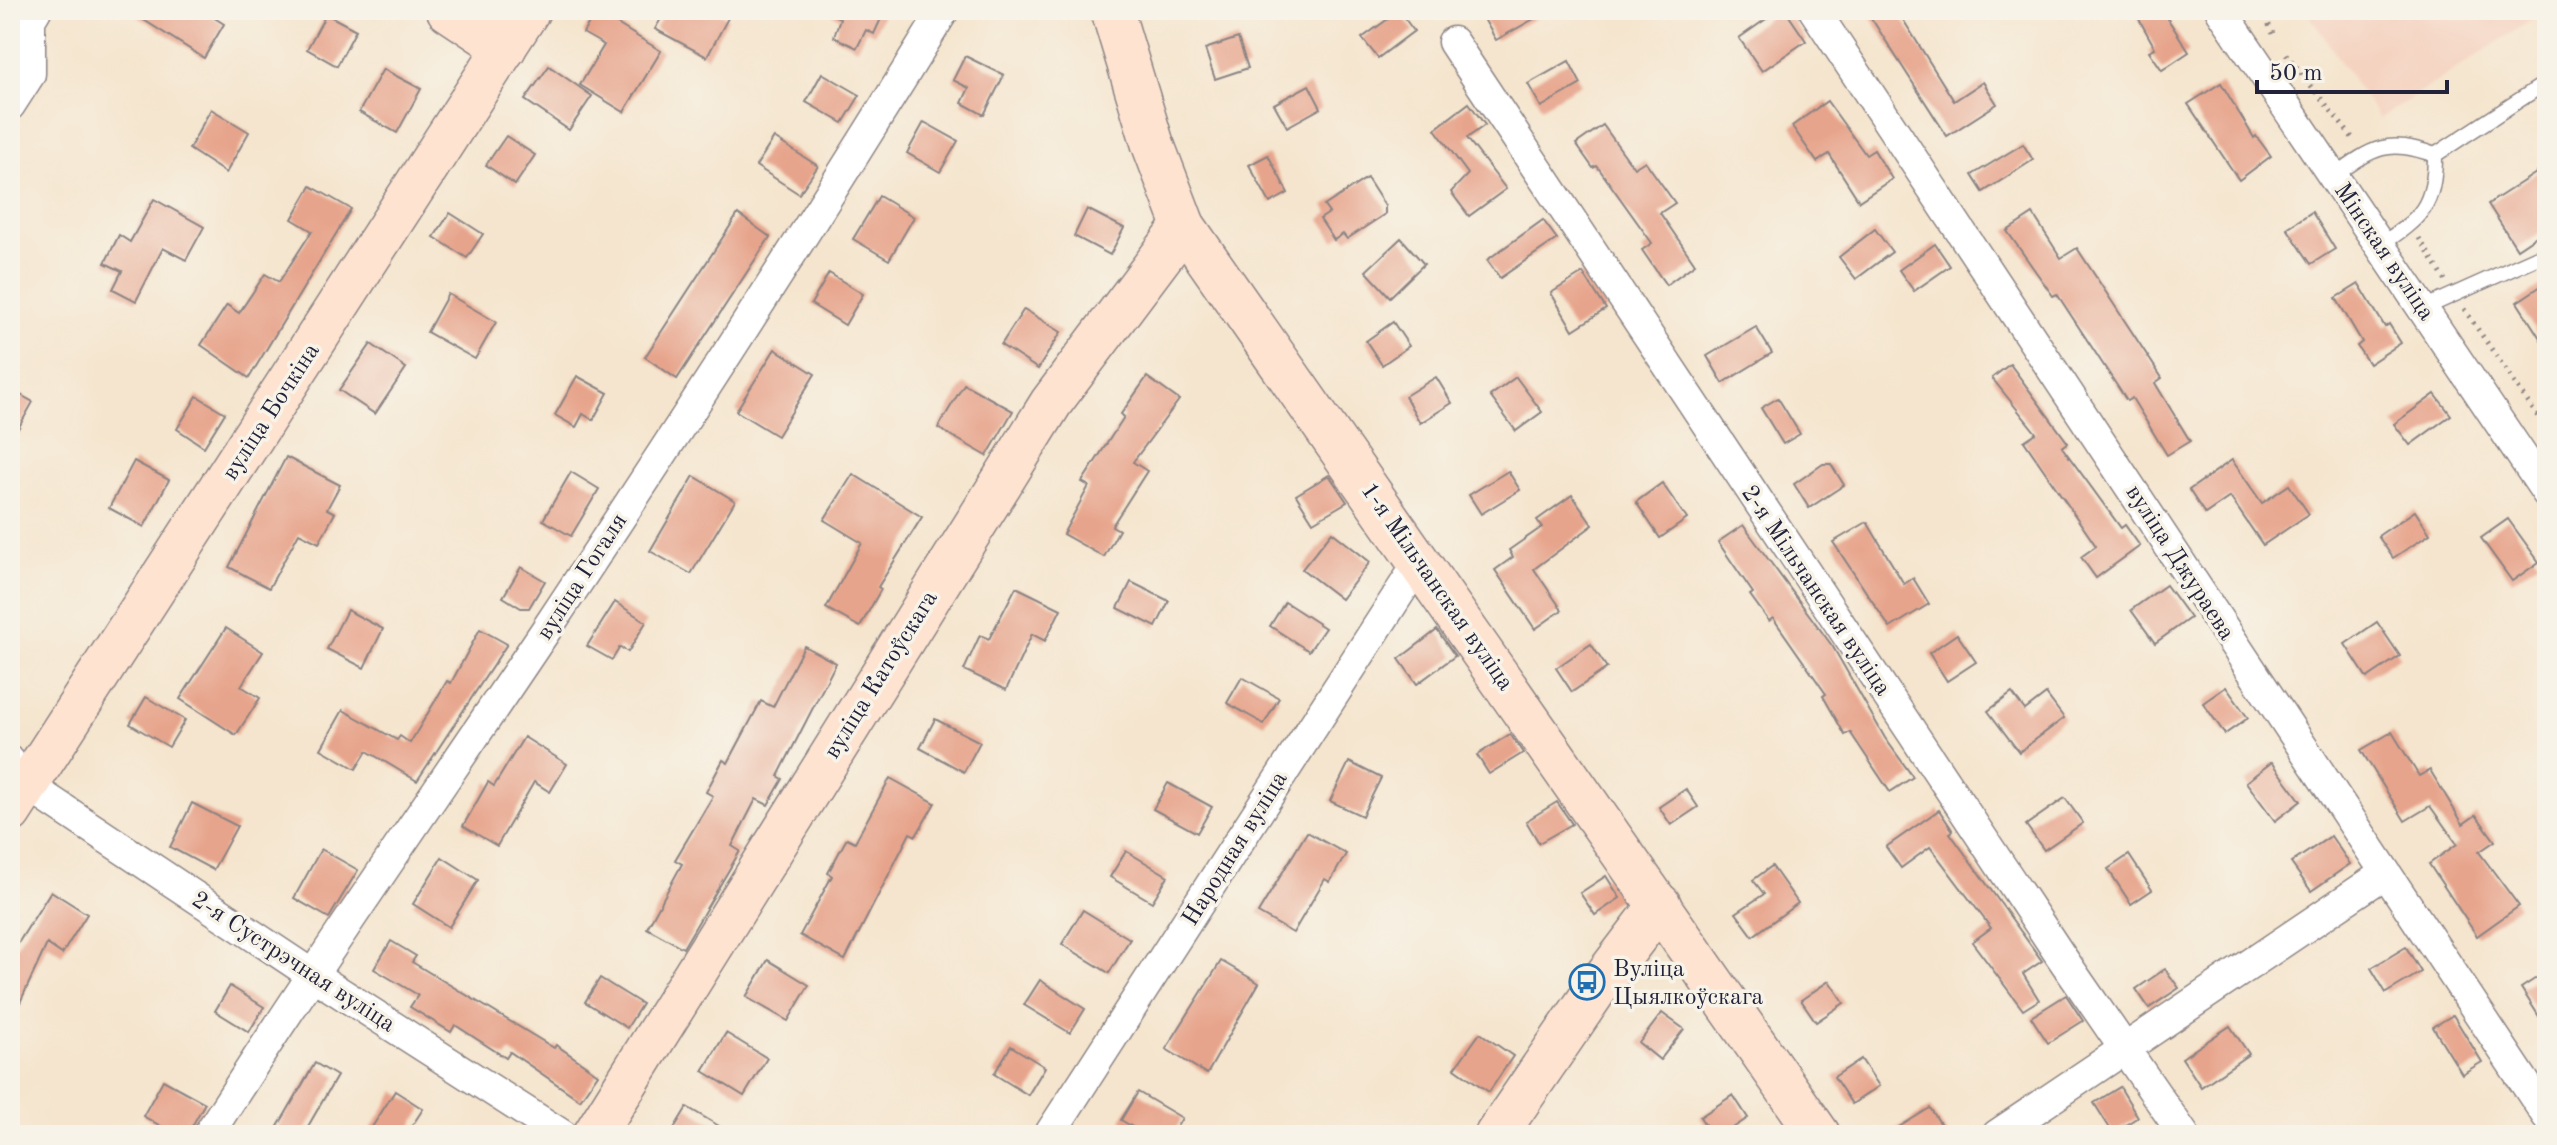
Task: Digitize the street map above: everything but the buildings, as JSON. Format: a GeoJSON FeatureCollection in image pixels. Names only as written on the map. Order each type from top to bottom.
{"type":"FeatureCollection","features":[{"type":"Feature","properties":{"kind":"street"},"geometry":{"type":"LineString","coordinates":[[10,105],[30,74],[30,20],[36,10]]}},
{"type":"Feature","properties":{"kind":"street"},"geometry":{"type":"LineString","coordinates":[[448,10],[505,48]]}},
{"type":"Feature","properties":{"kind":"street","name":"вуліца Бочкіна"},"geometry":{"type":"LineString","coordinates":[[16,783],[529,10]]}},
{"type":"Feature","properties":{"kind":"street","name":"вуліца Гогаля"},"geometry":{"type":"LineString","coordinates":[[208,1135],[311,974],[555,616],[862,143],[944,10]]}},
{"type":"Feature","properties":{"kind":"street","name":"1-я Мільчанская вуліца"},"geometry":{"type":"LineString","coordinates":[[1112,10],[1152,142],[1184,226],[1819,1135]]}},
{"type":"Feature","properties":{"kind":"street","name":"вуліца Джураева"},"geometry":{"type":"LineString","coordinates":[[1814,10],[2108,449],[2384,874],[2547,1116]]}},
{"type":"Feature","properties":{"kind":"street","name":"Мінская вуліца"},"geometry":{"type":"LineString","coordinates":[[2221,10],[2547,493]]}},
{"type":"Feature","properties":{"kind":"street","name":"2-я Мільчанская вуліца"},"geometry":{"type":"LineString","coordinates":[[1453,42],[2184,1135]]}},
{"type":"Feature","properties":{"kind":"street","name":"вуліца Катоўскага"},"geometry":{"type":"LineString","coordinates":[[594,1135],[1051,403],[1184,226]]}},
{"type":"Feature","properties":{"kind":"street","name":"Народная вуліца"},"geometry":{"type":"LineString","coordinates":[[1049,1135],[1420,561]]}},
{"type":"Feature","properties":{"kind":"street","name":"2-я Сустрэчная вуліца"},"geometry":{"type":"LineString","coordinates":[[16,783],[562,1135]]}},
{"type":"Feature","properties":{"kind":"street"},"geometry":{"type":"LineString","coordinates":[[1997,1135],[2384,874]]}},
{"type":"Feature","properties":{"kind":"street"},"geometry":{"type":"LineString","coordinates":[[1496,1135],[1596,989],[1660,905]]}},
{"type":"Feature","properties":{"kind":"lane"},"geometry":{"type":"LineString","coordinates":[[2435,155],[2547,82]]}},
{"type":"Feature","properties":{"kind":"lane"},"geometry":{"type":"LineString","coordinates":[[2334,176],[2385,145],[2409,146],[2435,155]]}},
{"type":"Feature","properties":{"kind":"lane"},"geometry":{"type":"LineString","coordinates":[[2380,245],[2411,225],[2426,209],[2435,183],[2435,155]]}},
{"type":"Feature","properties":{"kind":"lane"},"geometry":{"type":"LineString","coordinates":[[2424,308],[2547,253]]}},
{"type":"Feature","properties":{"kind":"shaded area"},"geometry":{"type":"Polygon","coordinates":[[[2306,10],[2547,10],[2379,119],[2306,10]]]}},
{"type":"Feature","properties":{"kind":"place","name":"Вуліца Цыялкоўскага"},"geometry":{"type":"Point","coordinates":[1587,982]}}]}
